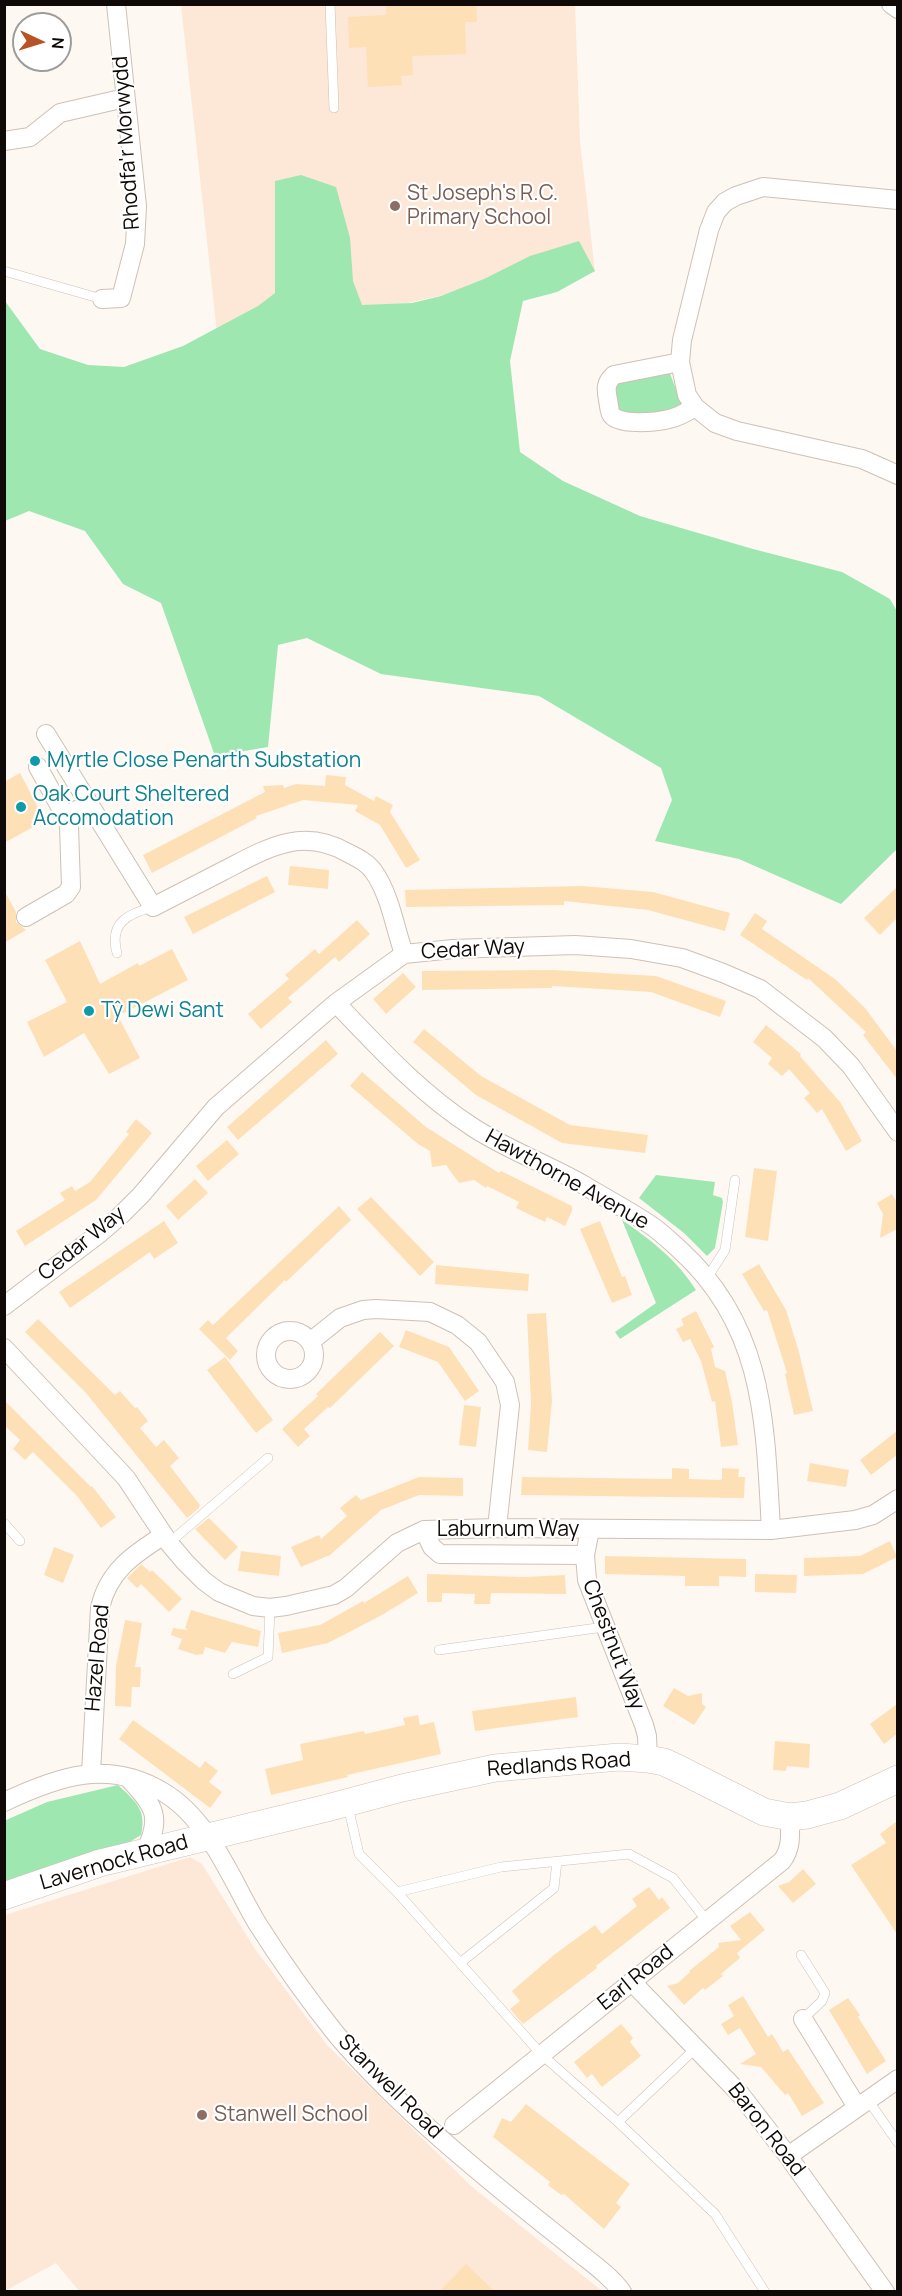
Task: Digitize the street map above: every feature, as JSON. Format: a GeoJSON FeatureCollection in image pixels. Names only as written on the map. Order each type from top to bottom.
{"type":"FeatureCollection","features":[{"type":"Feature","properties":{"kind":"main road","name":"Redlands Road"},"geometry":{"type":"LineString","coordinates":[[209,1836],[495,1768],[608,1758],[648,1759],[664,1762],[764,1812],[790,1817],[840,1806],[897,1779]]}},
{"type":"Feature","properties":{"kind":"main road","name":"Lavernock Road"},"geometry":{"type":"LineString","coordinates":[[4,1896],[100,1863],[209,1836]]}},
{"type":"Feature","properties":{"kind":"street","name":"Rhodfa'r Morwydd"},"geometry":{"type":"LineString","coordinates":[[102,299],[121,298],[135,244],[137,206],[116,4]]}},
{"type":"Feature","properties":{"kind":"street"},"geometry":{"type":"LineString","coordinates":[[891,4],[897,9]]}},
{"type":"Feature","properties":{"kind":"street"},"geometry":{"type":"LineString","coordinates":[[4,141],[30,137],[60,113],[125,98]]}},
{"type":"Feature","properties":{"kind":"street"},"geometry":{"type":"LineString","coordinates":[[897,200],[763,187],[725,202],[716,212],[709,230],[682,340],[680,362],[687,395],[705,417],[725,427],[862,459],[897,475]]}},
{"type":"Feature","properties":{"kind":"street"},"geometry":{"type":"LineString","coordinates":[[680,362],[614,375],[606,388],[611,414],[617,420],[624,422],[660,421],[677,417],[695,407]]}},
{"type":"Feature","properties":{"kind":"street"},"geometry":{"type":"LineString","coordinates":[[46,734],[153,907],[274,845],[318,841],[340,848],[362,860],[374,871],[404,954]]}},
{"type":"Feature","properties":{"kind":"street"},"geometry":{"type":"LineString","coordinates":[[38,767],[63,812],[71,813],[90,803]]}},
{"type":"Feature","properties":{"kind":"street"},"geometry":{"type":"LineString","coordinates":[[26,917],[66,894],[71,887],[69,826],[71,813]]}},
{"type":"Feature","properties":{"kind":"street","name":"Cedar Way"},"geometry":{"type":"LineString","coordinates":[[4,1306],[121,1215],[141,1195],[216,1107],[336,1003],[404,954],[444,949],[575,945],[631,949],[692,962],[760,989],[824,1038],[864,1083],[897,1132]]}},
{"type":"Feature","properties":{"kind":"street","name":"Hawthorne Avenue"},"geometry":{"type":"LineString","coordinates":[[336,1003],[384,1054],[446,1109],[476,1129],[580,1183],[654,1227],[698,1267],[732,1316],[740,1333],[758,1389],[765,1425],[771,1530]]}},
{"type":"Feature","properties":{"kind":"street"},"geometry":{"type":"LineString","coordinates":[[310,1342],[340,1318],[376,1309],[430,1312],[457,1325],[478,1342],[505,1382],[510,1405],[497,1528]]}},
{"type":"Feature","properties":{"kind":"street"},"geometry":{"type":"LineString","coordinates":[[4,1348],[126,1478],[166,1539]]}},
{"type":"Feature","properties":{"kind":"street","name":"Laburnum Way"},"geometry":{"type":"LineString","coordinates":[[166,1539],[204,1581],[219,1592],[253,1606],[270,1608],[299,1604],[334,1595],[346,1588],[397,1543],[424,1530],[497,1528],[771,1530],[855,1520],[873,1515],[897,1499]]}},
{"type":"Feature","properties":{"kind":"street"},"geometry":{"type":"LineString","coordinates":[[424,1530],[432,1548],[440,1554],[585,1556]]}},
{"type":"Feature","properties":{"kind":"street","name":"Chestnut Way"},"geometry":{"type":"LineString","coordinates":[[590,1530],[585,1556],[587,1580],[648,1736],[648,1759]]}},
{"type":"Feature","properties":{"kind":"street","name":"Hazel Road"},"geometry":{"type":"LineString","coordinates":[[91,1773],[94,1696],[103,1594],[110,1580],[132,1555],[166,1539]]}},
{"type":"Feature","properties":{"kind":"street","name":"Lavernock Road"},"geometry":{"type":"LineString","coordinates":[[4,1802],[29,1790],[91,1773],[124,1775],[165,1793],[209,1836]]}},
{"type":"Feature","properties":{"kind":"street"},"geometry":{"type":"LineString","coordinates":[[124,1775],[147,1800],[155,1818],[154,1834],[145,1852]]}},
{"type":"Feature","properties":{"kind":"street","name":"Earl Road"},"geometry":{"type":"LineString","coordinates":[[454,2125],[782,1861],[790,1846],[790,1817]]}},
{"type":"Feature","properties":{"kind":"street","name":"Stanwell Road"},"geometry":{"type":"LineString","coordinates":[[209,1836],[268,1940],[304,1991],[354,2054],[464,2160],[600,2270],[622,2292]]}},
{"type":"Feature","properties":{"kind":"street","name":"Baron Road"},"geometry":{"type":"LineString","coordinates":[[632,1982],[741,2095],[788,2156],[883,2290]]}},
{"type":"Feature","properties":{"kind":"street"},"geometry":{"type":"LineString","coordinates":[[803,2019],[862,2103]]}},
{"type":"Feature","properties":{"kind":"street"},"geometry":{"type":"LineString","coordinates":[[788,2156],[897,2079]]}},
{"type":"Feature","properties":{"kind":"street"},"geometry":{"type":"LineString","coordinates":[[883,2290],[897,2278]]}},
{"type":"Feature","properties":{"kind":"lane"},"geometry":{"type":"LineString","coordinates":[[330,4],[334,108]]}},
{"type":"Feature","properties":{"kind":"lane"},"geometry":{"type":"LineString","coordinates":[[4,271],[102,299]]}},
{"type":"Feature","properties":{"kind":"lane"},"geometry":{"type":"LineString","coordinates":[[117,953],[114,931],[139,911],[153,907]]}},
{"type":"Feature","properties":{"kind":"lane"},"geometry":{"type":"LineString","coordinates":[[707,1278],[725,1250],[735,1180]]}},
{"type":"Feature","properties":{"kind":"lane"},"geometry":{"type":"LineString","coordinates":[[166,1539],[268,1458]]}},
{"type":"Feature","properties":{"kind":"lane"},"geometry":{"type":"LineString","coordinates":[[4,1523],[20,1541]]}},
{"type":"Feature","properties":{"kind":"lane"},"geometry":{"type":"LineString","coordinates":[[233,1674],[268,1658],[270,1608]]}},
{"type":"Feature","properties":{"kind":"lane"},"geometry":{"type":"LineString","coordinates":[[439,1650],[604,1627]]}},
{"type":"Feature","properties":{"kind":"lane"},"geometry":{"type":"LineString","coordinates":[[347,1802],[359,1854],[397,1892],[541,2054],[618,2122],[715,2214],[765,2292]]}},
{"type":"Feature","properties":{"kind":"lane"},"geometry":{"type":"LineString","coordinates":[[397,1892],[501,1867],[628,1854],[673,1878],[707,1921]]}},
{"type":"Feature","properties":{"kind":"lane"},"geometry":{"type":"LineString","coordinates":[[460,1963],[554,1888],[557,1861]]}},
{"type":"Feature","properties":{"kind":"lane"},"geometry":{"type":"LineString","coordinates":[[801,1955],[825,1992],[822,2001],[803,2019]]}},
{"type":"Feature","properties":{"kind":"lane"},"geometry":{"type":"LineString","coordinates":[[618,2122],[696,2048]]}},
{"type":"Feature","properties":{"kind":"lane"},"geometry":{"type":"LineString","coordinates":[[862,2103],[897,2143]]}},
{"type":"Feature","properties":{"kind":"shaded area","name":"St Joseph's R.C. Primary School"},"geometry":{"type":"Polygon","coordinates":[[[181,5],[575,5],[580,141],[595,272],[507,281],[343,317],[217,333],[181,5]]]}},
{"type":"Feature","properties":{"kind":"shaded area","name":"Stanwell School"},"geometry":{"type":"Polygon","coordinates":[[[190,1857],[202,1864],[255,1949],[327,2045],[471,2186],[602,2291],[79,2291],[56,2263],[5,2291],[5,1915],[190,1857]]]}},
{"type":"Feature","properties":{"kind":"green space"},"geometry":{"type":"Polygon","coordinates":[[[301,175],[336,187],[350,238],[353,281],[362,305],[412,303],[441,296],[484,279],[530,256],[579,241],[595,271],[557,292],[523,301],[510,361],[520,452],[563,481],[640,516],[842,572],[890,599],[898,613],[897,849],[841,904],[739,859],[655,841],[672,800],[661,768],[539,696],[381,674],[307,638],[278,645],[268,747],[215,756],[161,603],[123,584],[85,531],[29,511],[5,521],[5,301],[40,349],[88,365],[124,367],[183,346],[258,306],[275,293],[275,181],[301,175]]]}},
{"type":"Feature","properties":{"kind":"green space"},"geometry":{"type":"Polygon","coordinates":[[[669,371],[682,405],[670,412],[624,415],[617,410],[614,388],[619,381],[669,371]]]}},
{"type":"Feature","properties":{"kind":"green space"},"geometry":{"type":"Polygon","coordinates":[[[656,1175],[715,1182],[713,1195],[722,1198],[723,1202],[715,1248],[707,1256],[684,1233],[639,1198],[656,1175]]]}},
{"type":"Feature","properties":{"kind":"green space"},"geometry":{"type":"Polygon","coordinates":[[[622,1220],[663,1251],[696,1290],[620,1339],[615,1332],[656,1303],[622,1220]]]}},
{"type":"Feature","properties":{"kind":"green space"},"geometry":{"type":"Polygon","coordinates":[[[118,1785],[134,1801],[141,1812],[141,1835],[120,1848],[5,1886],[4,1821],[47,1802],[118,1785]]]}},
{"type":"Feature","properties":{"kind":"building"},"geometry":{"type":"Polygon","coordinates":[[[386,4],[476,4],[477,22],[465,22],[466,54],[412,56],[413,75],[401,76],[402,85],[368,87],[366,47],[349,48],[348,17],[386,15],[386,4]]]}},
{"type":"Feature","properties":{"kind":"building","name":"Oak Court Sheltered Accomodation"},"geometry":{"type":"Polygon","coordinates":[[[20,773],[42,815],[31,820],[35,826],[4,843],[4,782],[20,773]]]}},
{"type":"Feature","properties":{"kind":"building"},"geometry":{"type":"Polygon","coordinates":[[[326,775],[346,777],[345,785],[374,801],[376,796],[393,805],[390,812],[420,860],[406,868],[380,825],[355,811],[358,805],[303,800],[256,816],[257,818],[152,873],[143,855],[265,792],[263,786],[283,785],[284,788],[296,784],[325,786],[326,775]]]}},
{"type":"Feature","properties":{"kind":"building"},"geometry":{"type":"Polygon","coordinates":[[[290,866],[329,870],[328,889],[288,885],[290,866]]]}},
{"type":"Feature","properties":{"kind":"building"},"geometry":{"type":"Polygon","coordinates":[[[267,876],[275,892],[193,934],[184,917],[267,876]]]}},
{"type":"Feature","properties":{"kind":"building"},"geometry":{"type":"Polygon","coordinates":[[[582,886],[653,892],[730,913],[725,931],[648,910],[564,901],[564,905],[406,907],[405,890],[582,886]]]}},
{"type":"Feature","properties":{"kind":"building"},"geometry":{"type":"Polygon","coordinates":[[[897,887],[897,918],[880,935],[864,918],[897,887]]]}},
{"type":"Feature","properties":{"kind":"building"},"geometry":{"type":"Polygon","coordinates":[[[4,890],[16,912],[16,922],[26,930],[4,943],[4,890]]]}},
{"type":"Feature","properties":{"kind":"building"},"geometry":{"type":"Polygon","coordinates":[[[755,913],[767,921],[762,929],[835,979],[865,1008],[897,1051],[897,1079],[863,1035],[866,1032],[808,978],[807,980],[740,935],[755,913]]]}},
{"type":"Feature","properties":{"kind":"building"},"geometry":{"type":"Polygon","coordinates":[[[357,920],[370,934],[339,962],[335,957],[288,998],[292,1002],[261,1029],[248,1014],[289,979],[285,975],[315,949],[319,954],[357,920]]]}},
{"type":"Feature","properties":{"kind":"building","name":"Tŷ Dewi Sant"},"geometry":{"type":"Polygon","coordinates":[[[80,941],[100,984],[138,963],[139,966],[172,949],[188,980],[118,1016],[140,1058],[109,1074],[84,1033],[44,1057],[27,1022],[67,1002],[45,960],[80,941]]]}},
{"type":"Feature","properties":{"kind":"building"},"geometry":{"type":"Polygon","coordinates":[[[553,970],[656,976],[726,1001],[720,1017],[651,992],[552,986],[552,988],[422,990],[422,971],[553,970]]]}},
{"type":"Feature","properties":{"kind":"building"},"geometry":{"type":"Polygon","coordinates":[[[403,973],[416,987],[386,1014],[373,999],[403,973]]]}},
{"type":"Feature","properties":{"kind":"building"},"geometry":{"type":"Polygon","coordinates":[[[766,1025],[801,1054],[800,1056],[840,1102],[862,1141],[846,1151],[822,1109],[817,1113],[804,1098],[810,1093],[789,1069],[782,1076],[768,1064],[772,1058],[753,1042],[766,1025]]]}},
{"type":"Feature","properties":{"kind":"building"},"geometry":{"type":"Polygon","coordinates":[[[424,1029],[481,1076],[570,1125],[648,1135],[645,1153],[562,1143],[476,1095],[413,1042],[424,1029]]]}},
{"type":"Feature","properties":{"kind":"building"},"geometry":{"type":"Polygon","coordinates":[[[326,1040],[338,1054],[238,1140],[227,1127],[326,1040]]]}},
{"type":"Feature","properties":{"kind":"building"},"geometry":{"type":"Polygon","coordinates":[[[362,1072],[426,1127],[499,1173],[501,1171],[572,1206],[565,1226],[547,1217],[545,1222],[516,1208],[519,1202],[487,1186],[486,1188],[474,1180],[459,1183],[446,1165],[432,1167],[430,1151],[418,1144],[350,1086],[362,1072]]]}},
{"type":"Feature","properties":{"kind":"building"},"geometry":{"type":"Polygon","coordinates":[[[136,1119],[152,1133],[96,1200],[25,1246],[16,1231],[65,1200],[60,1193],[72,1186],[75,1191],[90,1182],[129,1134],[126,1132],[136,1119]]]}},
{"type":"Feature","properties":{"kind":"building"},"geometry":{"type":"Polygon","coordinates":[[[227,1140],[239,1154],[208,1181],[196,1166],[227,1140]]]}},
{"type":"Feature","properties":{"kind":"building"},"geometry":{"type":"Polygon","coordinates":[[[754,1168],[777,1171],[768,1241],[745,1237],[754,1168]]]}},
{"type":"Feature","properties":{"kind":"building"},"geometry":{"type":"Polygon","coordinates":[[[195,1179],[208,1193],[178,1220],[166,1206],[195,1179]]]}},
{"type":"Feature","properties":{"kind":"building"},"geometry":{"type":"Polygon","coordinates":[[[892,1194],[897,1203],[897,1229],[880,1238],[883,1214],[877,1203],[892,1194]]]}},
{"type":"Feature","properties":{"kind":"building"},"geometry":{"type":"Polygon","coordinates":[[[371,1197],[434,1262],[420,1276],[357,1209],[371,1197]]]}},
{"type":"Feature","properties":{"kind":"building"},"geometry":{"type":"Polygon","coordinates":[[[339,1206],[351,1220],[226,1338],[238,1351],[230,1360],[199,1329],[208,1320],[213,1325],[339,1206]]]}},
{"type":"Feature","properties":{"kind":"building"},"geometry":{"type":"Polygon","coordinates":[[[164,1221],[178,1243],[154,1259],[150,1252],[70,1308],[59,1292],[164,1221]]]}},
{"type":"Feature","properties":{"kind":"building"},"geometry":{"type":"Polygon","coordinates":[[[600,1221],[622,1277],[625,1276],[632,1295],[612,1303],[580,1229],[600,1221]]]}},
{"type":"Feature","properties":{"kind":"building"},"geometry":{"type":"Polygon","coordinates":[[[759,1264],[786,1310],[813,1411],[794,1415],[785,1374],[787,1373],[767,1310],[764,1311],[742,1274],[759,1264]]]}},
{"type":"Feature","properties":{"kind":"building"},"geometry":{"type":"Polygon","coordinates":[[[436,1265],[529,1274],[528,1291],[435,1284],[436,1265]]]}},
{"type":"Feature","properties":{"kind":"building"},"geometry":{"type":"Polygon","coordinates":[[[696,1311],[714,1347],[711,1349],[715,1367],[725,1371],[738,1445],[721,1447],[715,1401],[712,1402],[701,1361],[690,1339],[683,1342],[676,1329],[684,1325],[681,1319],[696,1311]]]}},
{"type":"Feature","properties":{"kind":"building"},"geometry":{"type":"Polygon","coordinates":[[[546,1313],[552,1401],[547,1452],[528,1450],[531,1404],[527,1314],[546,1313]]]}},
{"type":"Feature","properties":{"kind":"building"},"geometry":{"type":"Polygon","coordinates":[[[38,1319],[115,1395],[120,1391],[135,1408],[137,1407],[148,1421],[140,1428],[156,1447],[164,1440],[179,1458],[170,1466],[200,1505],[187,1518],[86,1393],[25,1332],[38,1319]]]}},
{"type":"Feature","properties":{"kind":"building"},"geometry":{"type":"Polygon","coordinates":[[[406,1330],[449,1347],[479,1391],[465,1401],[438,1362],[399,1347],[406,1330]]]}},
{"type":"Feature","properties":{"kind":"building"},"geometry":{"type":"Polygon","coordinates":[[[380,1332],[394,1346],[330,1408],[328,1407],[304,1429],[310,1436],[298,1447],[282,1429],[318,1396],[316,1394],[380,1332]]]}},
{"type":"Feature","properties":{"kind":"building"},"geometry":{"type":"Polygon","coordinates":[[[225,1357],[273,1420],[256,1433],[207,1370],[225,1357]]]}},
{"type":"Feature","properties":{"kind":"building"},"geometry":{"type":"Polygon","coordinates":[[[4,1400],[92,1486],[116,1517],[101,1528],[77,1496],[33,1452],[25,1460],[13,1449],[20,1440],[4,1425],[4,1400]]]}},
{"type":"Feature","properties":{"kind":"building"},"geometry":{"type":"Polygon","coordinates":[[[464,1405],[481,1407],[476,1447],[459,1445],[464,1405]]]}},
{"type":"Feature","properties":{"kind":"building"},"geometry":{"type":"Polygon","coordinates":[[[897,1431],[897,1455],[871,1475],[860,1460],[897,1431]]]}},
{"type":"Feature","properties":{"kind":"building"},"geometry":{"type":"Polygon","coordinates":[[[810,1463],[849,1470],[846,1487],[807,1481],[810,1463]]]}},
{"type":"Feature","properties":{"kind":"building"},"geometry":{"type":"Polygon","coordinates":[[[672,1468],[689,1469],[689,1479],[720,1480],[722,1479],[722,1468],[739,1469],[738,1477],[745,1477],[744,1498],[521,1495],[522,1477],[672,1479],[672,1468]]]}},
{"type":"Feature","properties":{"kind":"building"},"geometry":{"type":"Polygon","coordinates":[[[419,1477],[463,1478],[463,1496],[419,1495],[381,1510],[330,1555],[301,1567],[291,1547],[319,1535],[321,1539],[347,1516],[340,1508],[356,1495],[361,1500],[419,1477]]]}},
{"type":"Feature","properties":{"kind":"building"},"geometry":{"type":"Polygon","coordinates":[[[209,1518],[238,1547],[225,1560],[195,1529],[209,1518]]]}},
{"type":"Feature","properties":{"kind":"building"},"geometry":{"type":"Polygon","coordinates":[[[890,1541],[897,1557],[863,1574],[804,1576],[804,1558],[860,1556],[890,1541]]]}},
{"type":"Feature","properties":{"kind":"building"},"geometry":{"type":"Polygon","coordinates":[[[54,1547],[74,1555],[63,1583],[44,1575],[54,1547]]]}},
{"type":"Feature","properties":{"kind":"building"},"geometry":{"type":"Polygon","coordinates":[[[241,1551],[281,1556],[279,1576],[238,1571],[241,1551]]]}},
{"type":"Feature","properties":{"kind":"building"},"geometry":{"type":"Polygon","coordinates":[[[605,1556],[746,1559],[746,1577],[719,1576],[719,1586],[685,1586],[685,1576],[605,1574],[605,1556]]]}},
{"type":"Feature","properties":{"kind":"building"},"geometry":{"type":"Polygon","coordinates":[[[141,1564],[150,1572],[152,1570],[182,1599],[169,1612],[141,1584],[137,1588],[127,1578],[141,1564]]]}},
{"type":"Feature","properties":{"kind":"building"},"geometry":{"type":"Polygon","coordinates":[[[427,1574],[524,1577],[565,1575],[566,1594],[491,1593],[490,1604],[474,1604],[475,1594],[442,1593],[442,1602],[427,1602],[427,1574]]]}},
{"type":"Feature","properties":{"kind":"building"},"geometry":{"type":"Polygon","coordinates":[[[755,1574],[797,1575],[796,1593],[755,1592],[755,1574]]]}},
{"type":"Feature","properties":{"kind":"building"},"geometry":{"type":"Polygon","coordinates":[[[408,1576],[418,1593],[382,1615],[328,1643],[282,1653],[278,1633],[320,1625],[363,1601],[364,1603],[408,1576]]]}},
{"type":"Feature","properties":{"kind":"building"},"geometry":{"type":"Polygon","coordinates":[[[191,1610],[261,1631],[258,1647],[232,1642],[225,1653],[205,1647],[203,1654],[196,1655],[178,1649],[182,1639],[171,1635],[173,1628],[188,1630],[185,1628],[191,1610]]]}},
{"type":"Feature","properties":{"kind":"building"},"geometry":{"type":"Polygon","coordinates":[[[125,1620],[142,1623],[135,1667],[141,1667],[140,1687],[132,1687],[131,1707],[115,1706],[116,1666],[125,1620]]]}},
{"type":"Feature","properties":{"kind":"building"},"geometry":{"type":"Polygon","coordinates":[[[674,1688],[688,1696],[702,1693],[702,1704],[706,1707],[694,1725],[663,1706],[674,1688]]]}},
{"type":"Feature","properties":{"kind":"building"},"geometry":{"type":"Polygon","coordinates":[[[576,1697],[578,1717],[475,1731],[472,1711],[576,1697]]]}},
{"type":"Feature","properties":{"kind":"building"},"geometry":{"type":"Polygon","coordinates":[[[897,1704],[897,1734],[884,1744],[870,1724],[897,1704]]]}},
{"type":"Feature","properties":{"kind":"building"},"geometry":{"type":"Polygon","coordinates":[[[418,1715],[420,1725],[434,1722],[441,1754],[271,1795],[265,1769],[303,1760],[300,1744],[405,1725],[403,1718],[418,1715]]]}},
{"type":"Feature","properties":{"kind":"building"},"geometry":{"type":"Polygon","coordinates":[[[133,1720],[200,1768],[205,1761],[218,1771],[209,1782],[222,1792],[210,1808],[119,1739],[133,1720]]]}},
{"type":"Feature","properties":{"kind":"building"},"geometry":{"type":"Polygon","coordinates":[[[775,1741],[810,1744],[809,1768],[787,1766],[786,1771],[773,1770],[775,1741]]]}},
{"type":"Feature","properties":{"kind":"building"},"geometry":{"type":"Polygon","coordinates":[[[897,1821],[897,1934],[851,1865],[886,1843],[880,1834],[897,1821]]]}},
{"type":"Feature","properties":{"kind":"building"},"geometry":{"type":"Polygon","coordinates":[[[803,1869],[816,1884],[793,1903],[778,1886],[789,1882],[803,1869]]]}},
{"type":"Feature","properties":{"kind":"building"},"geometry":{"type":"Polygon","coordinates":[[[649,1887],[659,1900],[662,1897],[670,1908],[596,1966],[597,1968],[523,2024],[510,2009],[520,2001],[512,1991],[555,1954],[595,1925],[602,1934],[637,1906],[632,1899],[649,1887]]]}},
{"type":"Feature","properties":{"kind":"building"},"geometry":{"type":"Polygon","coordinates":[[[750,1912],[765,1930],[737,1953],[740,1958],[721,1974],[723,1976],[705,1990],[703,1988],[684,2005],[667,1986],[678,1983],[719,1947],[718,1943],[741,1940],[730,1926],[750,1912]]]}},
{"type":"Feature","properties":{"kind":"building"},"geometry":{"type":"Polygon","coordinates":[[[743,1996],[768,2037],[772,2034],[783,2052],[788,2049],[824,2103],[802,2116],[788,2093],[785,2095],[761,2067],[740,2064],[756,2054],[740,2028],[728,2035],[721,2024],[734,2016],[728,2005],[743,1996]]]}},
{"type":"Feature","properties":{"kind":"building"},"geometry":{"type":"Polygon","coordinates":[[[848,1998],[886,2061],[867,2074],[829,2010],[848,1998]]]}},
{"type":"Feature","properties":{"kind":"building"},"geometry":{"type":"Polygon","coordinates":[[[621,2024],[633,2038],[630,2042],[641,2056],[602,2087],[592,2074],[587,2078],[574,2062],[621,2024]]]}},
{"type":"Feature","properties":{"kind":"building"},"geometry":{"type":"Polygon","coordinates":[[[526,2104],[630,2184],[616,2203],[621,2207],[604,2229],[564,2194],[561,2195],[548,2185],[550,2182],[493,2137],[502,2118],[511,2122],[526,2104]]]}},
{"type":"Feature","properties":{"kind":"building"},"geometry":{"type":"Polygon","coordinates":[[[466,2264],[495,2292],[439,2292],[466,2264]]]}},
{"type":"Feature","properties":{"kind":"place","name":"St Joseph's R.C. Primary School"},"geometry":{"type":"Point","coordinates":[395,206]}},
{"type":"Feature","properties":{"kind":"place","name":"Myrtle Close Penarth Substation"},"geometry":{"type":"Point","coordinates":[35,761]}},
{"type":"Feature","properties":{"kind":"place","name":"Oak Court Sheltered Accomodation"},"geometry":{"type":"Point","coordinates":[21,807]}},
{"type":"Feature","properties":{"kind":"place","name":"Tŷ Dewi Sant"},"geometry":{"type":"Point","coordinates":[89,1011]}},
{"type":"Feature","properties":{"kind":"place","name":"Stanwell School"},"geometry":{"type":"Point","coordinates":[202,2115]}}]}
